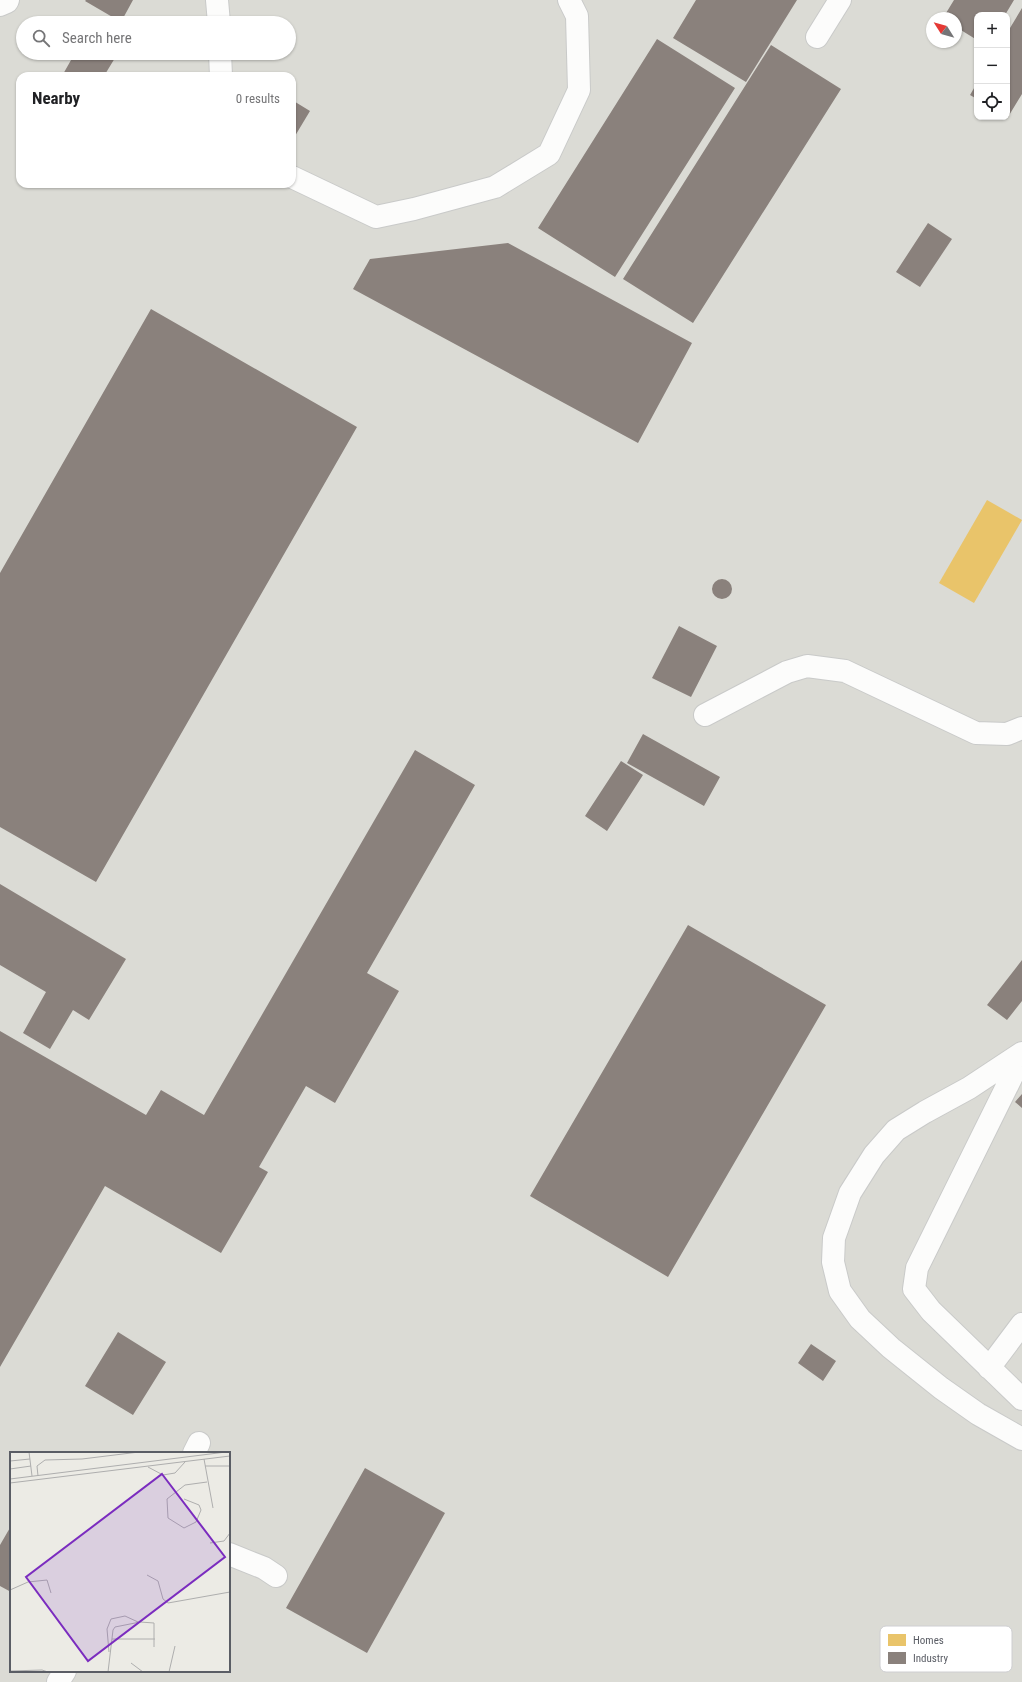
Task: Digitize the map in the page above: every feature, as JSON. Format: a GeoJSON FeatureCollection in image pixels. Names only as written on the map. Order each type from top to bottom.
{"type":"FeatureCollection","features":[{"type":"Feature","properties":{"kind":"lane"},"geometry":{"type":"LineString","coordinates":[[0,5],[8,0]]}},
{"type":"Feature","properties":{"kind":"lane"},"geometry":{"type":"LineString","coordinates":[[217,0],[218,16]]}},
{"type":"Feature","properties":{"kind":"lane"},"geometry":{"type":"LineString","coordinates":[[296,178],[376,217],[414,209],[495,188],[549,154],[579,90],[576,16],[569,0]]}},
{"type":"Feature","properties":{"kind":"lane"},"geometry":{"type":"LineString","coordinates":[[817,37],[840,0]]}},
{"type":"Feature","properties":{"kind":"lane"},"geometry":{"type":"LineString","coordinates":[[221,60],[222,72]]}},
{"type":"Feature","properties":{"kind":"lane"},"geometry":{"type":"LineString","coordinates":[[705,715],[787,672],[807,666],[845,671],[976,733],[1007,734],[1022,728]]}},
{"type":"Feature","properties":{"kind":"lane"},"geometry":{"type":"LineString","coordinates":[[1022,1053],[969,1088],[896,1130],[874,1155],[850,1193],[834,1238],[834,1262],[840,1291],[860,1319],[892,1348],[941,1388],[978,1414],[1022,1439]]}},
{"type":"Feature","properties":{"kind":"lane"},"geometry":{"type":"LineString","coordinates":[[1022,1056],[917,1268],[914,1289],[931,1311],[1022,1400]]}},
{"type":"Feature","properties":{"kind":"lane"},"geometry":{"type":"LineString","coordinates":[[989,1368],[1022,1324]]}},
{"type":"Feature","properties":{"kind":"lane"},"geometry":{"type":"LineString","coordinates":[[230,1554],[264,1568],[276,1576]]}},
{"type":"Feature","properties":{"kind":"lane"},"geometry":{"type":"LineString","coordinates":[[58,1682],[64,1672]]}},
{"type":"Feature","properties":{"kind":"shaded area"},"geometry":{"type":"Polygon","coordinates":[[[0,0],[1022,0],[1022,1682],[0,1682],[0,0]]]}},
{"type":"Feature","properties":{"kind":"building: Homes"},"geometry":{"type":"Polygon","coordinates":[[[987,500],[1022,520],[974,603],[939,583],[987,500]]]}},
{"type":"Feature","properties":{"kind":"building: Industry"},"geometry":{"type":"Polygon","coordinates":[[[133,0],[124,16],[111,16],[85,1],[133,0]]]}},
{"type":"Feature","properties":{"kind":"building: Industry"},"geometry":{"type":"Polygon","coordinates":[[[696,0],[797,0],[746,82],[673,38],[696,0]]]}},
{"type":"Feature","properties":{"kind":"building: Industry"},"geometry":{"type":"Polygon","coordinates":[[[954,0],[1014,0],[1007,12],[974,12],[974,38],[962,31],[962,12],[947,12],[954,0]]]}},
{"type":"Feature","properties":{"kind":"building: Industry"},"geometry":{"type":"Polygon","coordinates":[[[1022,8],[1022,94],[1010,114],[1010,48],[1010,28],[1022,8]]]}},
{"type":"Feature","properties":{"kind":"building: Industry"},"geometry":{"type":"Polygon","coordinates":[[[657,39],[735,88],[615,277],[538,228],[657,39]]]}},
{"type":"Feature","properties":{"kind":"building: Industry"},"geometry":{"type":"Polygon","coordinates":[[[771,45],[841,89],[693,323],[623,279],[771,45]]]}},
{"type":"Feature","properties":{"kind":"building: Industry"},"geometry":{"type":"Polygon","coordinates":[[[71,60],[114,60],[106,72],[64,72],[71,60]]]}},
{"type":"Feature","properties":{"kind":"building: Industry"},"geometry":{"type":"Polygon","coordinates":[[[974,88],[974,97],[970,95],[974,88]]]}},
{"type":"Feature","properties":{"kind":"building: Industry"},"geometry":{"type":"Polygon","coordinates":[[[296,102],[310,111],[296,134],[296,102]]]}},
{"type":"Feature","properties":{"kind":"building: Industry"},"geometry":{"type":"Polygon","coordinates":[[[928,223],[952,239],[920,287],[896,272],[928,223]]]}},
{"type":"Feature","properties":{"kind":"building: Industry"},"geometry":{"type":"Polygon","coordinates":[[[508,243],[692,343],[638,443],[353,289],[370,259],[508,243]]]}},
{"type":"Feature","properties":{"kind":"building: Industry"},"geometry":{"type":"Polygon","coordinates":[[[151,309],[357,427],[96,882],[0,827],[0,573],[151,309]]]}},
{"type":"Feature","properties":{"kind":"building: Industry"},"geometry":{"type":"Polygon","coordinates":[[[722,579],[729,582],[732,589],[729,596],[722,599],[715,596],[712,589],[715,582],[722,579]]]}},
{"type":"Feature","properties":{"kind":"building: Industry"},"geometry":{"type":"Polygon","coordinates":[[[679,626],[717,646],[691,697],[652,678],[679,626]]]}},
{"type":"Feature","properties":{"kind":"building: Industry"},"geometry":{"type":"Polygon","coordinates":[[[643,734],[720,777],[704,806],[627,763],[643,734]]]}},
{"type":"Feature","properties":{"kind":"building: Industry"},"geometry":{"type":"Polygon","coordinates":[[[415,750],[475,785],[367,973],[399,991],[335,1103],[306,1086],[259,1167],[268,1172],[221,1253],[105,1186],[0,1367],[0,1031],[146,1115],[161,1090],[204,1115],[415,750]]]}},
{"type":"Feature","properties":{"kind":"building: Industry"},"geometry":{"type":"Polygon","coordinates":[[[621,761],[643,775],[607,831],[585,816],[621,761]]]}},
{"type":"Feature","properties":{"kind":"building: Industry"},"geometry":{"type":"Polygon","coordinates":[[[0,884],[126,959],[89,1020],[73,1010],[50,1049],[23,1033],[46,992],[0,965],[0,884]]]}},
{"type":"Feature","properties":{"kind":"building: Industry"},"geometry":{"type":"Polygon","coordinates":[[[688,925],[826,1005],[668,1277],[530,1196],[688,925]]]}},
{"type":"Feature","properties":{"kind":"building: Industry"},"geometry":{"type":"Polygon","coordinates":[[[1022,960],[1022,1001],[1007,1020],[987,1005],[1022,960]]]}},
{"type":"Feature","properties":{"kind":"building: Industry"},"geometry":{"type":"Polygon","coordinates":[[[1022,1094],[1022,1108],[1015,1102],[1022,1094]]]}},
{"type":"Feature","properties":{"kind":"building: Industry"},"geometry":{"type":"Polygon","coordinates":[[[118,1332],[166,1362],[133,1415],[85,1386],[118,1332]]]}},
{"type":"Feature","properties":{"kind":"building: Industry"},"geometry":{"type":"Polygon","coordinates":[[[811,1344],[836,1361],[823,1381],[798,1363],[811,1344]]]}},
{"type":"Feature","properties":{"kind":"building: Industry"},"geometry":{"type":"Polygon","coordinates":[[[365,1468],[445,1513],[367,1653],[286,1608],[365,1468]]]}},
{"type":"Feature","properties":{"kind":"building: Industry"},"geometry":{"type":"Polygon","coordinates":[[[10,1528],[10,1591],[0,1586],[0,1545],[10,1528]]]}}]}
